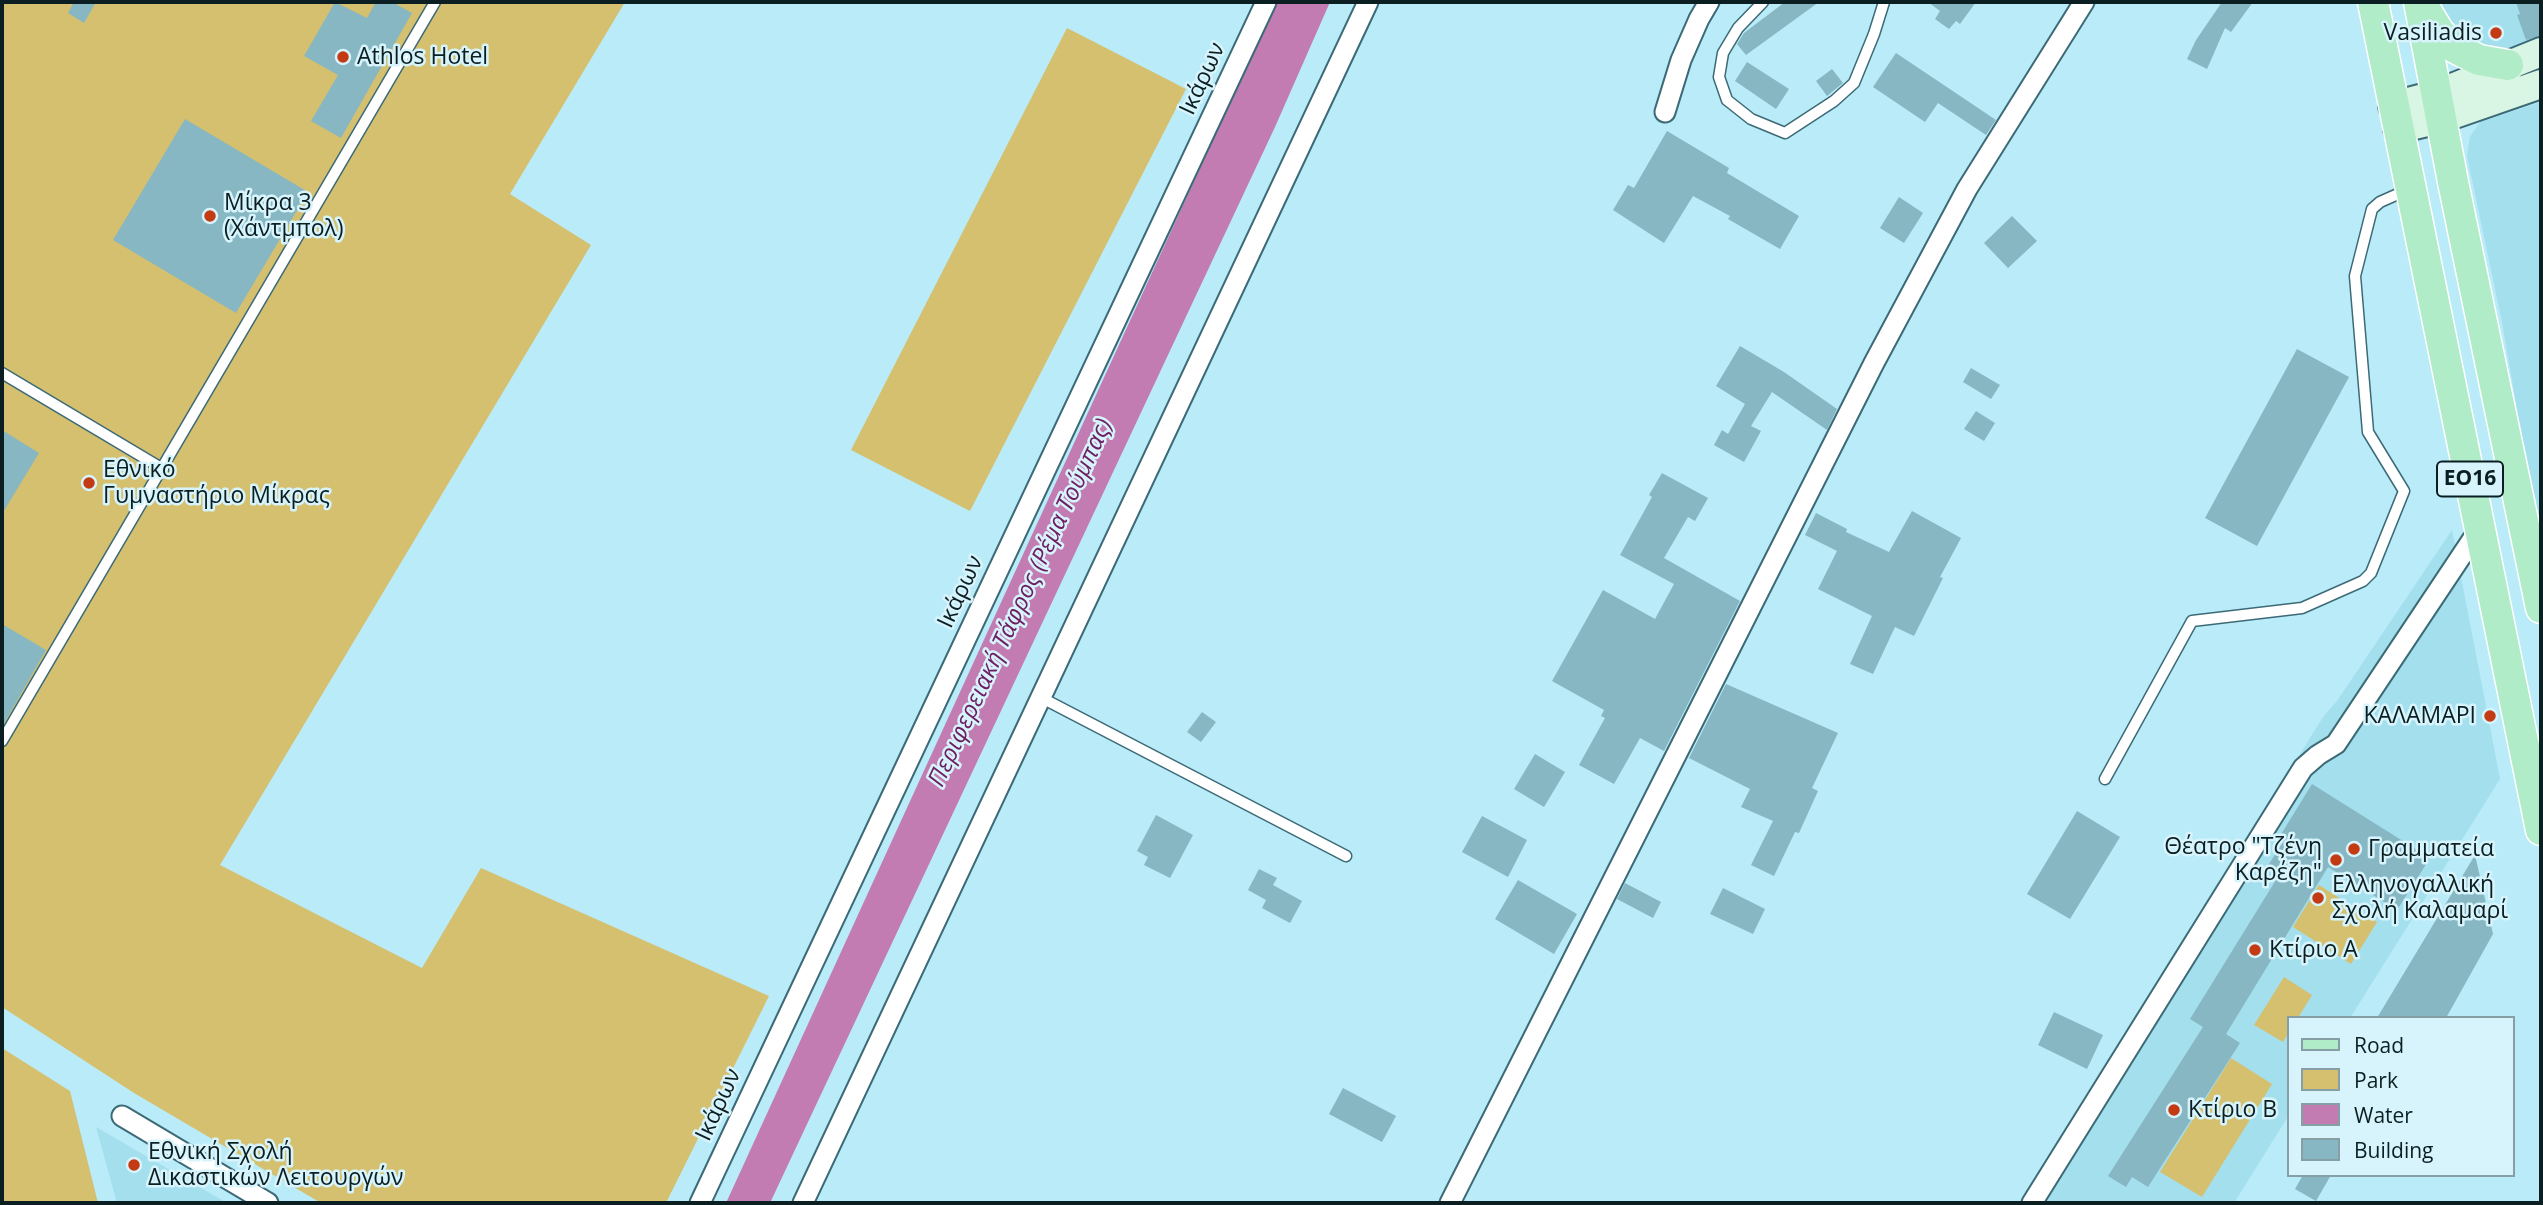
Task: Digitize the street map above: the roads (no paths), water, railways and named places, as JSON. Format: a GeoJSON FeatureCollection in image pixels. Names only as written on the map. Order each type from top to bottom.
{"type":"FeatureCollection","features":[{"type":"Feature","properties":{"kind":"main road","name":"ΕΟ16"},"geometry":{"type":"LineString","coordinates":[[2373,2],[2541,830]]}},
{"type":"Feature","properties":{"kind":"main road","name":"ΕΟ16"},"geometry":{"type":"LineString","coordinates":[[2420,2],[2438,107],[2541,608]]}},
{"type":"Feature","properties":{"kind":"main road"},"geometry":{"type":"LineString","coordinates":[[2420,2],[2439,32],[2455,48],[2479,60],[2508,65]]}},
{"type":"Feature","properties":{"kind":"street","name":"Ικάρων"},"geometry":{"type":"LineString","coordinates":[[700,1203],[1266,2]]}},
{"type":"Feature","properties":{"kind":"street"},"geometry":{"type":"LineString","coordinates":[[803,1203],[1368,2]]}},
{"type":"Feature","properties":{"kind":"street"},"geometry":{"type":"LineString","coordinates":[[1665,112],[1681,60],[1709,2]]}},
{"type":"Feature","properties":{"kind":"street"},"geometry":{"type":"LineString","coordinates":[[1450,1203],[1874,363],[1967,189],[2084,2]]}},
{"type":"Feature","properties":{"kind":"street"},"geometry":{"type":"LineString","coordinates":[[2438,107],[2508,65],[2541,52]]}},
{"type":"Feature","properties":{"kind":"street"},"geometry":{"type":"LineString","coordinates":[[2395,117],[2541,84]]}},
{"type":"Feature","properties":{"kind":"street"},"geometry":{"type":"LineString","coordinates":[[2032,1203],[2303,768],[2336,744],[2480,528]]}},
{"type":"Feature","properties":{"kind":"street"},"geometry":{"type":"LineString","coordinates":[[122,1116],[268,1203]]}},
{"type":"Feature","properties":{"kind":"lane"},"geometry":{"type":"LineString","coordinates":[[2,741],[435,2]]}},
{"type":"Feature","properties":{"kind":"lane"},"geometry":{"type":"LineString","coordinates":[[1763,2],[1738,28],[1723,53],[1719,77],[1727,100],[1751,119],[1785,133],[1834,101],[1854,83],[1884,2]]}},
{"type":"Feature","properties":{"kind":"lane"},"geometry":{"type":"LineString","coordinates":[[2105,779],[2192,621],[2302,608],[2363,581],[2371,573],[2404,491],[2368,432],[2355,276],[2372,209],[2380,202],[2410,189]]}},
{"type":"Feature","properties":{"kind":"lane"},"geometry":{"type":"LineString","coordinates":[[2,373],[163,469]]}},
{"type":"Feature","properties":{"kind":"lane"},"geometry":{"type":"LineString","coordinates":[[1040,697],[1346,856]]}},
{"type":"Feature","properties":{"kind":"water","name":"Περιφερειακή Τάφρος (Ρέμα Τούμπας)"},"geometry":{"type":"Polygon","coordinates":[[[1276,2],[1330,2],[1275,127],[770,1203],[726,1203],[1276,2]]]}},
{"type":"Feature","properties":{"kind":"place","name":"Vasiliadis"},"geometry":{"type":"Point","coordinates":[2496,33]}},
{"type":"Feature","properties":{"kind":"place","name":"Athlos Hotel"},"geometry":{"type":"Point","coordinates":[343,57]}},
{"type":"Feature","properties":{"kind":"place","name":"Μίκρα 3 (Χάντμπολ)"},"geometry":{"type":"Point","coordinates":[210,216]}},
{"type":"Feature","properties":{"kind":"place","name":"Εθνικό Γυμναστήριο Μίκρας"},"geometry":{"type":"Point","coordinates":[89,483]}},
{"type":"Feature","properties":{"kind":"place","name":"ΚΑΛΑΜΑΡΙ"},"geometry":{"type":"Point","coordinates":[2490,716]}},
{"type":"Feature","properties":{"kind":"place","name":"Γραμματεία"},"geometry":{"type":"Point","coordinates":[2354,849]}},
{"type":"Feature","properties":{"kind":"place","name":"Θέατρο \"Τζένη Καρέζη\""},"geometry":{"type":"Point","coordinates":[2336,860]}},
{"type":"Feature","properties":{"kind":"place","name":"Ελληνογαλλική Σχολή Καλαμαρί"},"geometry":{"type":"Point","coordinates":[2318,898]}},
{"type":"Feature","properties":{"kind":"place","name":"Κτίριο Α"},"geometry":{"type":"Point","coordinates":[2255,950]}},
{"type":"Feature","properties":{"kind":"place","name":"Κτίριο Β"},"geometry":{"type":"Point","coordinates":[2174,1110]}},
{"type":"Feature","properties":{"kind":"place","name":"Εθνική Σχολή Δικαστικών Λειτουργών"},"geometry":{"type":"Point","coordinates":[134,1165]}}]}
